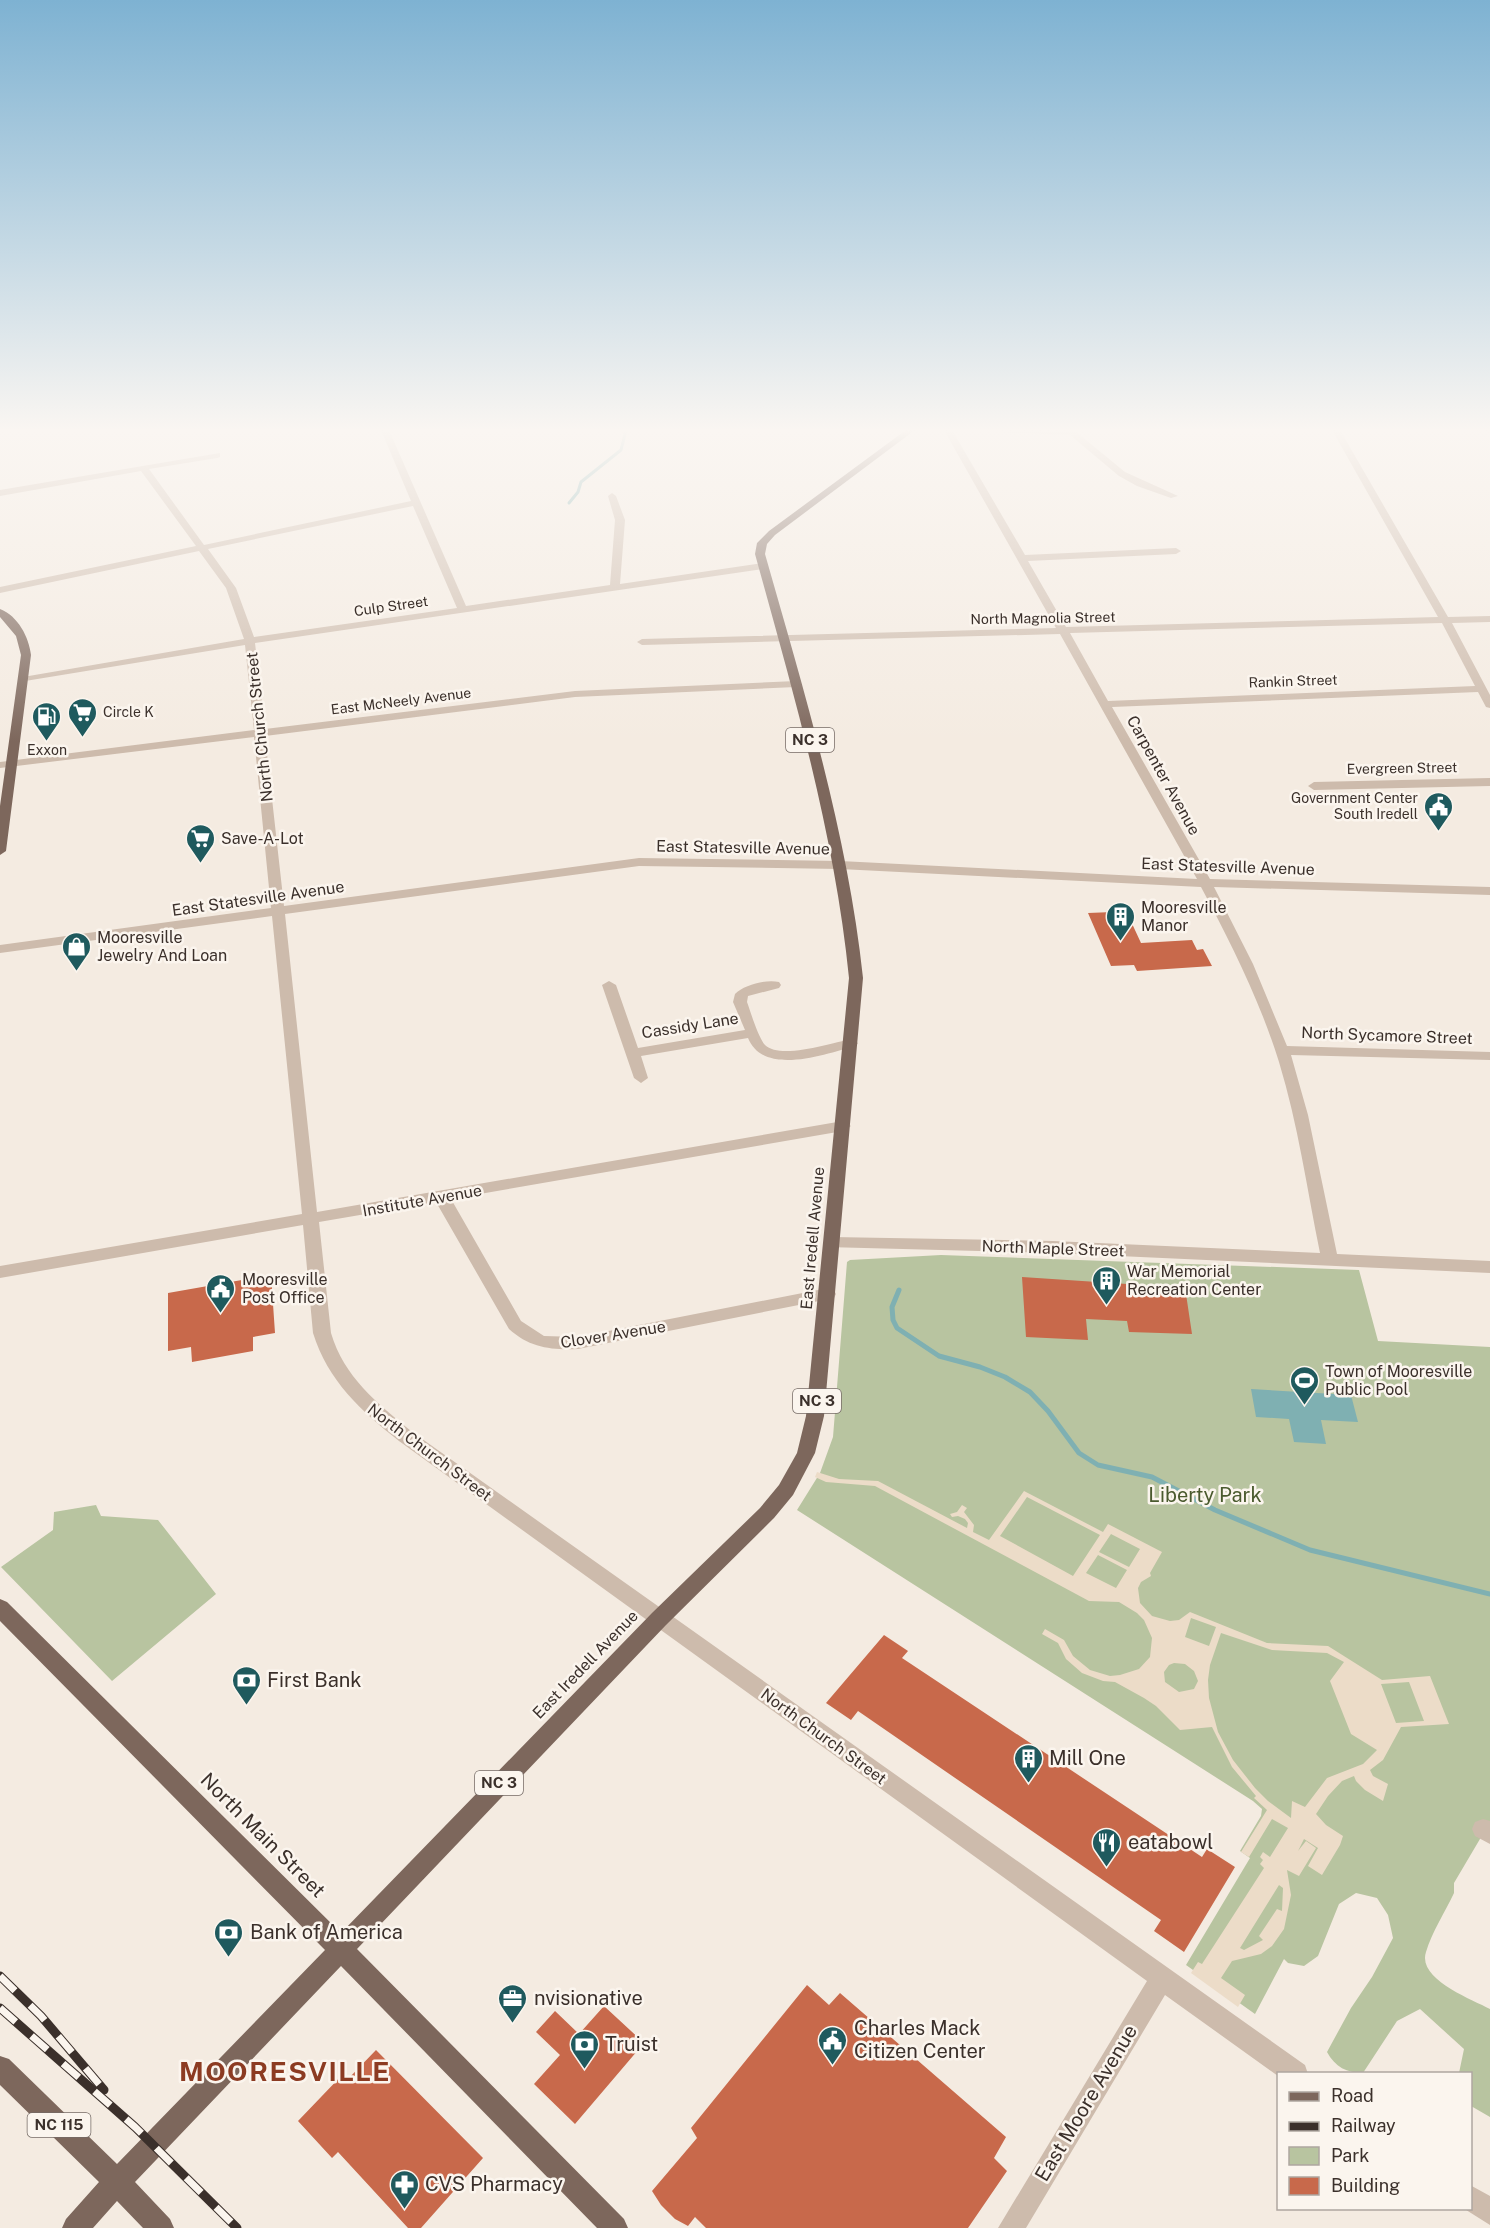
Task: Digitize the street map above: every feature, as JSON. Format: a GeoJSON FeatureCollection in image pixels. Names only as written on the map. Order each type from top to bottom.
{"type":"FeatureCollection","features":[{"type":"Feature","properties":{"kind":"main road","name":"East Iredell Avenue"},"geometry":{"type":"LineString","coordinates":[[340,1948],[659,1619],[767,1513],[786,1490],[806,1453],[815,1416],[828,1294],[856,978],[840,865],[796,684],[759,554],[762,543],[771,534]]}},
{"type":"Feature","properties":{"kind":"main road"},"geometry":{"type":"LineString","coordinates":[[0,612],[25,639],[26,655],[6,764],[0,850]]}},
{"type":"Feature","properties":{"kind":"main road","name":"North Main Street"},"geometry":{"type":"LineString","coordinates":[[0,1608],[340,1948],[615,2228]]}},
{"type":"Feature","properties":{"kind":"main road","name":"NC 3"},"geometry":{"type":"LineString","coordinates":[[75,2228],[340,1948]]}},
{"type":"Feature","properties":{"kind":"main road","name":"NC 115"},"geometry":{"type":"LineString","coordinates":[[0,2068],[161,2228]]}},
{"type":"Feature","properties":{"kind":"street","name":"North Church Street"},"geometry":{"type":"LineString","coordinates":[[193,534],[231,588],[250,641],[324,1345],[333,1364],[353,1392],[405,1436],[1295,2072]]}},
{"type":"Feature","properties":{"kind":"street"},"geometry":{"type":"LineString","coordinates":[[0,590],[266,534]]}},
{"type":"Feature","properties":{"kind":"street"},"geometry":{"type":"LineString","coordinates":[[429,534],[462,609]]}},
{"type":"Feature","properties":{"kind":"street"},"geometry":{"type":"LineString","coordinates":[[615,587],[619,534]]}},
{"type":"Feature","properties":{"kind":"street","name":"Carpenter Avenue"},"geometry":{"type":"LineString","coordinates":[[1008,534],[1206,883],[1253,978],[1294,1086],[1330,1260]]}},
{"type":"Feature","properties":{"kind":"street"},"geometry":{"type":"LineString","coordinates":[[1395,534],[1490,705]]}},
{"type":"Feature","properties":{"kind":"street"},"geometry":{"type":"LineString","coordinates":[[1022,558],[1176,551]]}},
{"type":"Feature","properties":{"kind":"street","name":"Culp Street"},"geometry":{"type":"LineString","coordinates":[[23,680],[250,641],[763,566]]}},
{"type":"Feature","properties":{"kind":"street","name":"North Magnolia Street"},"geometry":{"type":"LineString","coordinates":[[642,642],[1490,619]]}},
{"type":"Feature","properties":{"kind":"street","name":"East McNeely Avenue"},"geometry":{"type":"LineString","coordinates":[[6,764],[575,694],[796,684]]}},
{"type":"Feature","properties":{"kind":"street","name":"Rankin Street"},"geometry":{"type":"LineString","coordinates":[[1105,704],[1482,689]]}},
{"type":"Feature","properties":{"kind":"street","name":"Evergreen Street"},"geometry":{"type":"LineString","coordinates":[[1314,786],[1490,782]]}},
{"type":"Feature","properties":{"kind":"street","name":"East Statesville Avenue"},"geometry":{"type":"LineString","coordinates":[[0,949],[639,862],[840,865],[1206,883],[1490,891]]}},
{"type":"Feature","properties":{"kind":"street"},"geometry":{"type":"LineString","coordinates":[[609,985],[641,1077]]}},
{"type":"Feature","properties":{"kind":"street"},"geometry":{"type":"LineString","coordinates":[[774,986],[753,989],[742,994],[740,1002],[759,1047],[772,1055],[791,1056],[851,1043]]}},
{"type":"Feature","properties":{"kind":"street","name":"Cassidy Lane"},"geometry":{"type":"LineString","coordinates":[[632,1053],[753,1033]]}},
{"type":"Feature","properties":{"kind":"street","name":"North Sycamore Street"},"geometry":{"type":"LineString","coordinates":[[1282,1050],[1490,1056]]}},
{"type":"Feature","properties":{"kind":"street","name":"Institute Avenue"},"geometry":{"type":"LineString","coordinates":[[0,1272],[843,1126]]}},
{"type":"Feature","properties":{"kind":"street","name":"Clover Avenue"},"geometry":{"type":"LineString","coordinates":[[441,1196],[515,1325],[527,1338],[546,1344],[578,1343],[828,1294]]}},
{"type":"Feature","properties":{"kind":"street","name":"North Maple Street"},"geometry":{"type":"LineString","coordinates":[[832,1243],[1053,1247],[1490,1267]]}},
{"type":"Feature","properties":{"kind":"street","name":"East Moore Avenue"},"geometry":{"type":"LineString","coordinates":[[1011,2228],[1162,1978]]}},
{"type":"Feature","properties":{"kind":"street"},"geometry":{"type":"LineString","coordinates":[[1472,2199],[1490,2212]]}},
{"type":"Feature","properties":{"kind":"green space","name":"Liberty Park"},"geometry":{"type":"Polygon","coordinates":[[[941,1255],[1359,1270],[1378,1341],[1490,1347],[1490,1822],[1454,1883],[1454,1893],[1432,1937],[1425,1962],[1437,1979],[1447,1987],[1490,2009],[1490,2117],[1472,2107],[1472,2072],[1459,2072],[1464,2049],[1420,2009],[1397,2021],[1364,2072],[1352,2072],[1342,2068],[1327,2052],[1393,1938],[1388,1915],[1377,1898],[1356,1893],[1339,1904],[1318,1956],[1304,1966],[1288,1963],[1284,1959],[1255,2014],[1186,1965],[1250,1858],[1240,1851],[1261,1816],[1262,1809],[1253,1801],[797,1510],[820,1473],[833,1437],[847,1262],[941,1255]]]}},
{"type":"Feature","properties":{"kind":"green space"},"geometry":{"type":"Polygon","coordinates":[[[96,1505],[101,1516],[158,1520],[216,1594],[112,1681],[1,1567],[53,1530],[54,1512],[96,1505]]]}},
{"type":"Feature","properties":{"kind":"shaded area"},"geometry":{"type":"Polygon","coordinates":[[[817,1472],[839,1479],[878,1481],[967,1528],[968,1523],[965,1519],[958,1516],[952,1517],[950,1514],[957,1512],[962,1505],[967,1508],[964,1512],[974,1525],[973,1532],[989,1540],[1024,1491],[1103,1532],[1108,1524],[1162,1552],[1150,1573],[1151,1576],[1141,1582],[1138,1588],[1140,1603],[1152,1616],[1170,1621],[1179,1620],[1190,1612],[1267,1643],[1328,1646],[1382,1680],[1430,1676],[1449,1724],[1401,1727],[1383,1760],[1370,1770],[1373,1776],[1388,1784],[1383,1801],[1365,1790],[1354,1776],[1342,1781],[1328,1796],[1316,1814],[1326,1825],[1343,1836],[1340,1845],[1322,1875],[1308,1866],[1318,1848],[1304,1839],[1298,1851],[1306,1841],[1316,1848],[1299,1876],[1287,1870],[1291,1895],[1284,1929],[1272,1946],[1261,1954],[1232,1961],[1221,1978],[1245,1995],[1238,2007],[1191,1973],[1198,1962],[1202,1964],[1264,1868],[1260,1864],[1263,1860],[1260,1857],[1263,1852],[1270,1857],[1288,1828],[1272,1819],[1249,1857],[1241,1852],[1267,1810],[1254,1798],[1256,1796],[1232,1767],[1212,1727],[1180,1730],[1156,1706],[1144,1698],[1115,1682],[1103,1681],[1082,1673],[1066,1659],[1058,1643],[1042,1634],[1045,1629],[1064,1640],[1073,1656],[1090,1670],[1110,1676],[1120,1675],[1139,1669],[1150,1657],[1152,1638],[1144,1620],[1119,1602],[1089,1601],[875,1486],[826,1482],[815,1477],[817,1472]],[[1027,1497],[1000,1536],[1073,1576],[1100,1535],[1027,1497]],[[1111,1534],[1099,1552],[1129,1567],[1140,1549],[1111,1534]],[[1098,1555],[1086,1573],[1116,1588],[1127,1570],[1098,1555]],[[1191,1618],[1185,1637],[1209,1646],[1216,1627],[1191,1618]],[[1221,1633],[1210,1665],[1209,1698],[1218,1732],[1233,1760],[1268,1801],[1291,1818],[1292,1801],[1305,1807],[1327,1778],[1363,1764],[1377,1750],[1351,1734],[1330,1681],[1344,1662],[1327,1653],[1272,1650],[1221,1633]],[[1174,1663],[1169,1665],[1164,1672],[1165,1682],[1179,1692],[1194,1689],[1198,1681],[1194,1671],[1185,1664],[1174,1663]],[[1409,1682],[1381,1684],[1396,1723],[1424,1721],[1409,1682]],[[1279,1885],[1240,1948],[1244,1950],[1263,1940],[1259,1936],[1277,1909],[1282,1911],[1283,1888],[1279,1885]]]}},
{"type":"Feature","properties":{"kind":"water","name":"Town of Mooresville Public Pool"},"geometry":{"type":"Polygon","coordinates":[[[1251,1389],[1351,1395],[1358,1422],[1321,1420],[1326,1444],[1294,1442],[1289,1419],[1256,1417],[1251,1389]]]}},
{"type":"Feature","properties":{"kind":"building","name":"Mooresville Manor"},"geometry":{"type":"Polygon","coordinates":[[[1113,912],[1117,915],[1128,915],[1141,943],[1192,940],[1197,950],[1203,949],[1212,966],[1137,971],[1134,965],[1111,966],[1088,913],[1113,912]]]}},
{"type":"Feature","properties":{"kind":"building","name":"Mooresville Post Office"},"geometry":{"type":"Polygon","coordinates":[[[271,1275],[275,1333],[253,1337],[253,1351],[192,1362],[191,1347],[168,1351],[168,1293],[271,1275]]]}},
{"type":"Feature","properties":{"kind":"building","name":"War Memorial Recreation Center"},"geometry":{"type":"Polygon","coordinates":[[[1022,1277],[1142,1285],[1143,1291],[1186,1294],[1192,1334],[1129,1332],[1127,1321],[1086,1319],[1088,1340],[1026,1337],[1022,1277]]]}},
{"type":"Feature","properties":{"kind":"building","name":"Mill One"},"geometry":{"type":"Polygon","coordinates":[[[884,1635],[908,1651],[902,1658],[1202,1857],[1207,1849],[1235,1867],[1184,1952],[1154,1931],[1161,1920],[858,1711],[851,1720],[826,1703],[884,1635]]]}},
{"type":"Feature","properties":{"kind":"building","name":"Charles Mack Citizen Center"},"geometry":{"type":"Polygon","coordinates":[[[807,1985],[829,2005],[840,1993],[1006,2137],[994,2158],[1007,2171],[968,2228],[706,2228],[695,2217],[688,2226],[675,2219],[661,2205],[652,2191],[697,2138],[691,2128],[807,1985]]]}},
{"type":"Feature","properties":{"kind":"building","name":"Truist"},"geometry":{"type":"Polygon","coordinates":[[[604,2006],[644,2043],[575,2124],[534,2084],[560,2055],[536,2032],[555,2011],[579,2034],[604,2006]]]}},
{"type":"Feature","properties":{"kind":"building","name":"CVS Pharmacy"},"geometry":{"type":"Polygon","coordinates":[[[376,2050],[483,2158],[421,2228],[408,2228],[338,2152],[332,2158],[298,2121],[344,2073],[349,2078],[376,2050]]]}},
{"type":"Feature","properties":{"kind":"waterway"},"geometry":{"type":"LineString","coordinates":[[899,1290],[892,1307],[893,1320],[897,1328],[939,1356],[980,1367],[1005,1377],[1030,1392],[1048,1411],[1079,1453],[1098,1465],[1152,1477],[1215,1510],[1310,1550],[1490,1594]]}},
{"type":"Feature","properties":{"kind":"railway"},"geometry":{"type":"LineString","coordinates":[[0,1976],[41,2016],[104,2090]]}},
{"type":"Feature","properties":{"kind":"railway"},"geometry":{"type":"LineString","coordinates":[[0,2008],[135,2127],[237,2228]]}},
{"type":"Feature","properties":{"kind":"place","name":"Circle K"},"geometry":{"type":"Point","coordinates":[82,738]}},
{"type":"Feature","properties":{"kind":"place","name":"Exxon"},"geometry":{"type":"Point","coordinates":[47,742]}},
{"type":"Feature","properties":{"kind":"place","name":"Government Center South Iredell"},"geometry":{"type":"Point","coordinates":[1439,832]}},
{"type":"Feature","properties":{"kind":"place","name":"Save-A-Lot"},"geometry":{"type":"Point","coordinates":[200,864]}},
{"type":"Feature","properties":{"kind":"place","name":"Mooresville Manor"},"geometry":{"type":"Point","coordinates":[1120,942]}},
{"type":"Feature","properties":{"kind":"place","name":"Mooresville Jewelry And Loan"},"geometry":{"type":"Point","coordinates":[76,972]}},
{"type":"Feature","properties":{"kind":"place","name":"War Memorial Recreation Center"},"geometry":{"type":"Point","coordinates":[1106,1306]}},
{"type":"Feature","properties":{"kind":"place","name":"Mooresville Post Office"},"geometry":{"type":"Point","coordinates":[221,1314]}},
{"type":"Feature","properties":{"kind":"place","name":"Town of Mooresville Public Pool"},"geometry":{"type":"Point","coordinates":[1304,1406]}},
{"type":"Feature","properties":{"kind":"place","name":"First Bank"},"geometry":{"type":"Point","coordinates":[246,1706]}},
{"type":"Feature","properties":{"kind":"place","name":"Mill One"},"geometry":{"type":"Point","coordinates":[1028,1784]}},
{"type":"Feature","properties":{"kind":"place","name":"eatabowl"},"geometry":{"type":"Point","coordinates":[1107,1868]}},
{"type":"Feature","properties":{"kind":"place","name":"Bank of America"},"geometry":{"type":"Point","coordinates":[229,1958]}},
{"type":"Feature","properties":{"kind":"place","name":"nvisionative"},"geometry":{"type":"Point","coordinates":[513,2024]}},
{"type":"Feature","properties":{"kind":"place","name":"Charles Mack Citizen Center"},"geometry":{"type":"Point","coordinates":[833,2066]}},
{"type":"Feature","properties":{"kind":"place","name":"Truist"},"geometry":{"type":"Point","coordinates":[584,2070]}},
{"type":"Feature","properties":{"kind":"place","name":"CVS Pharmacy"},"geometry":{"type":"Point","coordinates":[404,2210]}},
{"type":"Feature","properties":{"kind":"district","name":"MOORESVILLE"},"geometry":{"type":"Point","coordinates":[285,2072]}}]}
